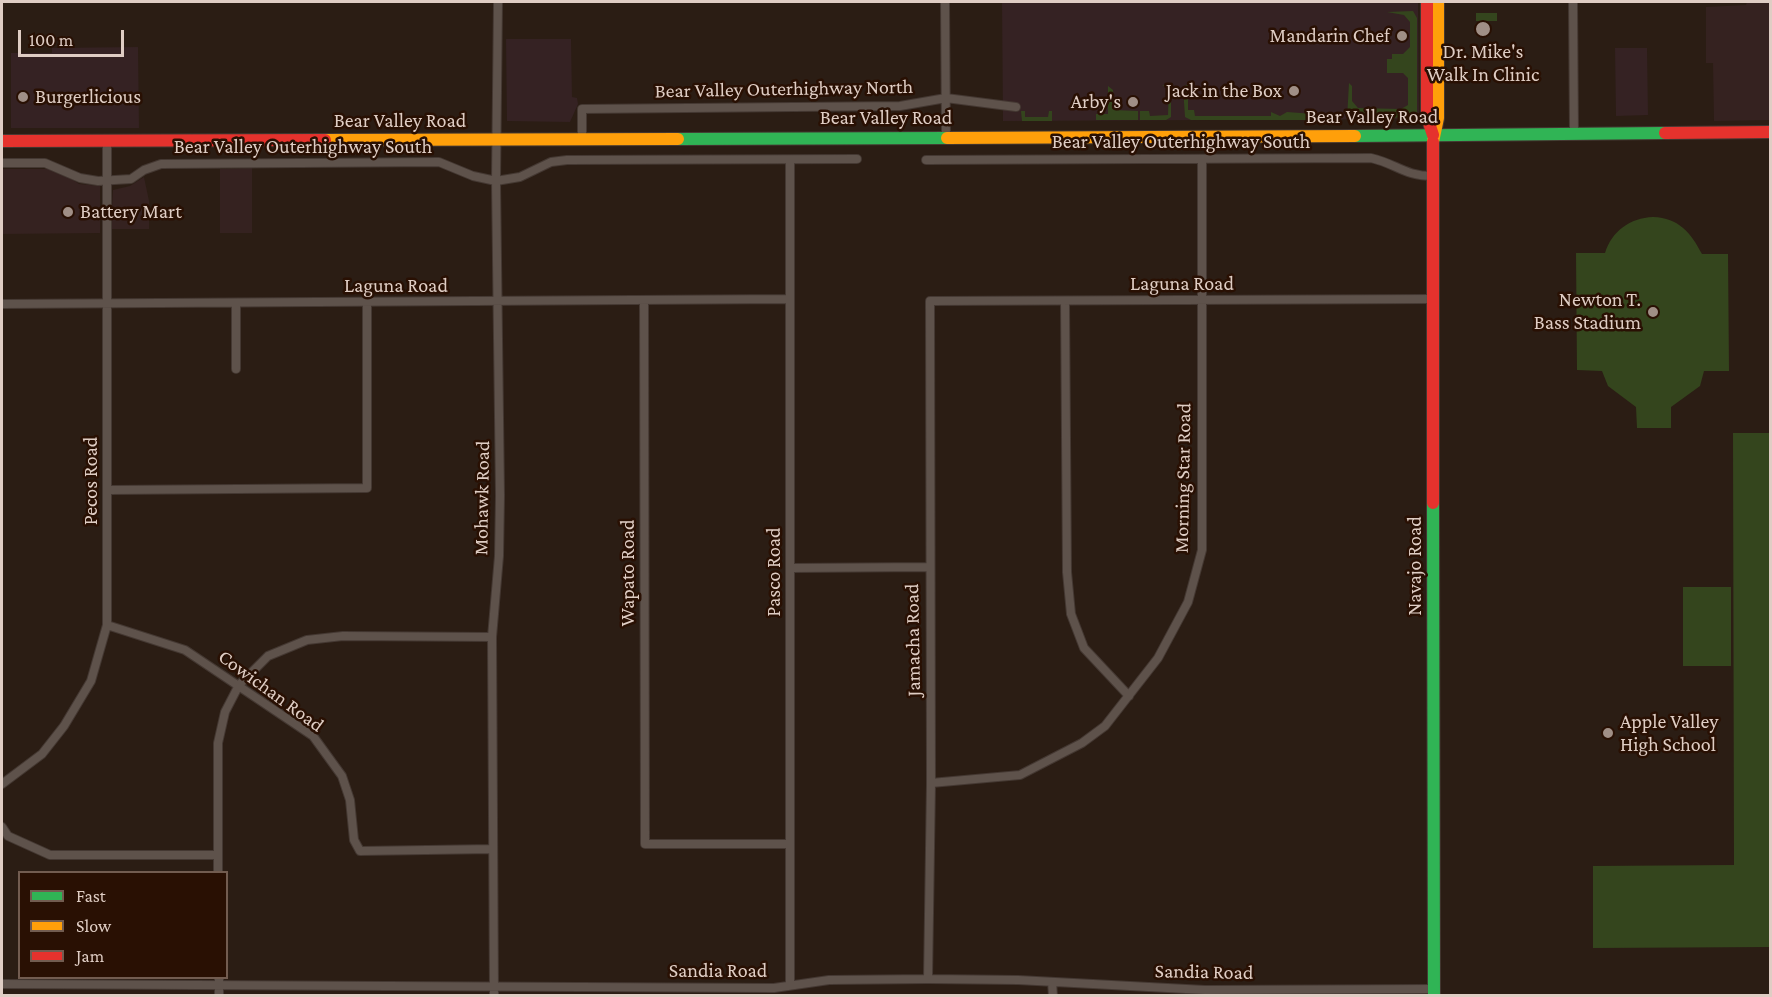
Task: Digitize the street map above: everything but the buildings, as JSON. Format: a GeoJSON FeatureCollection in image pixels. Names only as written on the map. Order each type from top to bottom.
{"type":"FeatureCollection","features":[{"type":"Feature","properties":{"kind":"main road","name":"Navajo Road"},"geometry":{"type":"LineString","coordinates":[[1427,2],[1427,117],[1433,136]]}},
{"type":"Feature","properties":{"kind":"main road","name":"Navajo Road"},"geometry":{"type":"LineString","coordinates":[[1434,992],[1433,136],[1438,118],[1438,2]]}},
{"type":"Feature","properties":{"kind":"main road","name":"Bear Valley Road"},"geometry":{"type":"LineString","coordinates":[[2,141],[498,141],[1770,132]]}},
{"type":"Feature","properties":{"kind":"street","name":"Mohawk Road"},"geometry":{"type":"LineString","coordinates":[[494,996],[492,637],[499,556],[496,181],[498,2]]}},
{"type":"Feature","properties":{"kind":"street"},"geometry":{"type":"LineString","coordinates":[[945,2],[946,138]]}},
{"type":"Feature","properties":{"kind":"street"},"geometry":{"type":"LineString","coordinates":[[1573,2],[1574,134]]}},
{"type":"Feature","properties":{"kind":"street","name":"Bear Valley Outerhighway North"},"geometry":{"type":"LineString","coordinates":[[582,139],[582,110],[900,106],[946,98],[1016,106]]}},
{"type":"Feature","properties":{"kind":"street","name":"Pecos Road"},"geometry":{"type":"LineString","coordinates":[[2,784],[42,754],[63,726],[90,681],[107,625],[109,490],[107,141]]}},
{"type":"Feature","properties":{"kind":"street","name":"Bear Valley Outerhighway South"},"geometry":{"type":"LineString","coordinates":[[926,160],[1371,158],[1393,165],[1408,174],[1433,176]]}},
{"type":"Feature","properties":{"kind":"street","name":"Bear Valley Outerhighway South"},"geometry":{"type":"LineString","coordinates":[[2,163],[45,163],[80,178],[107,180],[131,179],[144,170],[161,164],[439,162],[473,176],[496,181],[520,177],[551,162],[567,160],[857,159]]}},
{"type":"Feature","properties":{"kind":"street","name":"Morning Star Road"},"geometry":{"type":"LineString","coordinates":[[931,783],[1020,775],[1082,743],[1105,726],[1158,658],[1188,602],[1202,550],[1200,301],[1202,159]]}},
{"type":"Feature","properties":{"kind":"street","name":"Pasco Road"},"geometry":{"type":"LineString","coordinates":[[790,160],[790,984]]}},
{"type":"Feature","properties":{"kind":"street","name":"Laguna Road"},"geometry":{"type":"LineString","coordinates":[[2,304],[645,302],[790,299]]}},
{"type":"Feature","properties":{"kind":"street","name":"Laguna Road"},"geometry":{"type":"LineString","coordinates":[[930,301],[1434,299]]}},
{"type":"Feature","properties":{"kind":"street","name":"Jamacha Road"},"geometry":{"type":"LineString","coordinates":[[928,979],[931,783],[930,301]]}},
{"type":"Feature","properties":{"kind":"street","name":"Wapato Road"},"geometry":{"type":"LineString","coordinates":[[645,302],[645,844],[790,844]]}},
{"type":"Feature","properties":{"kind":"street"},"geometry":{"type":"LineString","coordinates":[[1065,302],[1067,572],[1071,614],[1084,648],[1129,696]]}},
{"type":"Feature","properties":{"kind":"street"},"geometry":{"type":"LineString","coordinates":[[109,490],[367,488],[367,303]]}},
{"type":"Feature","properties":{"kind":"street"},"geometry":{"type":"LineString","coordinates":[[236,304],[236,369]]}},
{"type":"Feature","properties":{"kind":"street"},"geometry":{"type":"LineString","coordinates":[[791,568],[929,567]]}},
{"type":"Feature","properties":{"kind":"street","name":"Cowichan Road"},"geometry":{"type":"LineString","coordinates":[[107,625],[185,650],[313,736],[342,776],[350,800],[354,840],[360,851],[493,849]]}},
{"type":"Feature","properties":{"kind":"street"},"geometry":{"type":"LineString","coordinates":[[218,871],[218,743],[225,712],[239,685],[268,656],[307,640],[344,636],[492,637]]}},
{"type":"Feature","properties":{"kind":"street"},"geometry":{"type":"LineString","coordinates":[[2,827],[8,836],[50,855],[218,855]]}},
{"type":"Feature","properties":{"kind":"street","name":"Sandia Road"},"geometry":{"type":"LineString","coordinates":[[2,984],[219,981],[774,988],[829,980],[928,979],[1052,981],[1260,993],[1434,992]]}},
{"type":"Feature","properties":{"kind":"street"},"geometry":{"type":"LineString","coordinates":[[219,981],[219,996]]}},
{"type":"Feature","properties":{"kind":"street"},"geometry":{"type":"LineString","coordinates":[[1052,981],[1053,996]]}},
{"type":"Feature","properties":{"kind":"shaded area"},"geometry":{"type":"Polygon","coordinates":[[[1002,2],[1418,2],[1419,119],[1003,121],[1002,2]]]}},
{"type":"Feature","properties":{"kind":"shaded area"},"geometry":{"type":"Polygon","coordinates":[[[1747,2],[1770,2],[1770,120],[1714,121],[1713,63],[1706,63],[1706,7],[1746,5],[1747,2]]]}},
{"type":"Feature","properties":{"kind":"shaded area"},"geometry":{"type":"Polygon","coordinates":[[[506,39],[571,39],[572,97],[577,98],[578,104],[570,122],[507,121],[506,39]]]}},
{"type":"Feature","properties":{"kind":"shaded area"},"geometry":{"type":"Polygon","coordinates":[[[138,47],[139,128],[11,128],[11,53],[52,53],[52,48],[138,47]]]}},
{"type":"Feature","properties":{"kind":"shaded area"},"geometry":{"type":"Polygon","coordinates":[[[1615,48],[1647,48],[1648,115],[1616,116],[1615,48]]]}},
{"type":"Feature","properties":{"kind":"shaded area"},"geometry":{"type":"Polygon","coordinates":[[[252,168],[252,233],[220,233],[220,169],[252,168]]]}},
{"type":"Feature","properties":{"kind":"shaded area"},"geometry":{"type":"Polygon","coordinates":[[[2,169],[49,169],[63,173],[79,184],[100,186],[100,233],[2,234],[2,169]]]}},
{"type":"Feature","properties":{"kind":"shaded area"},"geometry":{"type":"Polygon","coordinates":[[[144,177],[149,201],[149,229],[111,229],[113,190],[130,186],[144,177]]]}},
{"type":"Feature","properties":{"kind":"green space"},"geometry":{"type":"Polygon","coordinates":[[[1413,11],[1417,18],[1417,117],[1347,119],[1349,83],[1352,86],[1352,101],[1358,108],[1401,109],[1408,105],[1408,78],[1403,73],[1387,73],[1387,59],[1392,59],[1392,54],[1403,54],[1410,47],[1410,22],[1404,15],[1387,12],[1413,11]]]}},
{"type":"Feature","properties":{"kind":"green space"},"geometry":{"type":"Polygon","coordinates":[[[1476,13],[1497,13],[1497,21],[1476,21],[1476,13]]]}},
{"type":"Feature","properties":{"kind":"green space"},"geometry":{"type":"Polygon","coordinates":[[[1188,84],[1188,110],[1194,110],[1195,116],[1271,116],[1271,112],[1280,116],[1287,112],[1314,114],[1315,120],[1191,120],[1185,117],[1183,87],[1188,84]]]}},
{"type":"Feature","properties":{"kind":"green space"},"geometry":{"type":"Polygon","coordinates":[[[1162,85],[1169,85],[1171,88],[1171,117],[1166,120],[1140,120],[1140,111],[1149,111],[1150,116],[1168,115],[1169,88],[1162,85]]]}},
{"type":"Feature","properties":{"kind":"green space"},"geometry":{"type":"Polygon","coordinates":[[[1108,86],[1113,90],[1114,110],[1138,111],[1138,120],[1096,120],[1096,114],[1108,114],[1108,86]]]}},
{"type":"Feature","properties":{"kind":"green space"},"geometry":{"type":"Polygon","coordinates":[[[1021,111],[1025,111],[1025,117],[1048,117],[1049,111],[1052,111],[1052,121],[1022,121],[1021,111]]]}},
{"type":"Feature","properties":{"kind":"green space","name":"Newton T. Bass Stadium"},"geometry":{"type":"Polygon","coordinates":[[[1653,217],[1670,220],[1683,228],[1689,233],[1702,254],[1728,254],[1729,371],[1704,371],[1700,386],[1671,407],[1671,428],[1637,428],[1636,407],[1608,386],[1602,371],[1577,370],[1576,253],[1605,253],[1612,238],[1623,227],[1637,220],[1653,217]]]}},
{"type":"Feature","properties":{"kind":"green space"},"geometry":{"type":"Polygon","coordinates":[[[1733,433],[1770,433],[1770,947],[1593,948],[1593,866],[1734,865],[1733,433]]]}},
{"type":"Feature","properties":{"kind":"green space"},"geometry":{"type":"Polygon","coordinates":[[[1683,587],[1731,587],[1731,666],[1683,666],[1683,587]]]}},
{"type":"Feature","properties":{"kind":"traffic: fast"},"geometry":{"type":"LineString","coordinates":[[1355,136],[1665,133]]}},
{"type":"Feature","properties":{"kind":"traffic: fast"},"geometry":{"type":"LineString","coordinates":[[678,139],[947,138]]}},
{"type":"Feature","properties":{"kind":"traffic: fast"},"geometry":{"type":"LineString","coordinates":[[1433,503],[1434,996]]}},
{"type":"Feature","properties":{"kind":"traffic: slow"},"geometry":{"type":"LineString","coordinates":[[1433,142],[1438,118],[1438,2]]}},
{"type":"Feature","properties":{"kind":"traffic: slow"},"geometry":{"type":"LineString","coordinates":[[947,138],[1355,136]]}},
{"type":"Feature","properties":{"kind":"traffic: slow"},"geometry":{"type":"LineString","coordinates":[[325,140],[678,139]]}},
{"type":"Feature","properties":{"kind":"traffic: jam"},"geometry":{"type":"LineString","coordinates":[[1427,2],[1427,117],[1433,135]]}},
{"type":"Feature","properties":{"kind":"traffic: jam"},"geometry":{"type":"LineString","coordinates":[[1665,133],[1770,132]]}},
{"type":"Feature","properties":{"kind":"traffic: jam"},"geometry":{"type":"LineString","coordinates":[[2,141],[325,140]]}},
{"type":"Feature","properties":{"kind":"traffic: jam"},"geometry":{"type":"LineString","coordinates":[[1433,142],[1433,503]]}},
{"type":"Feature","properties":{"kind":"place","name":"Dr. Mike's Walk In Clinic"},"geometry":{"type":"Point","coordinates":[1483,29]}},
{"type":"Feature","properties":{"kind":"place","name":"Mandarin Chef"},"geometry":{"type":"Point","coordinates":[1402,36]}},
{"type":"Feature","properties":{"kind":"place","name":"Jack in the Box"},"geometry":{"type":"Point","coordinates":[1294,91]}},
{"type":"Feature","properties":{"kind":"place","name":"Burgerlicious"},"geometry":{"type":"Point","coordinates":[23,97]}},
{"type":"Feature","properties":{"kind":"place","name":"Arby's"},"geometry":{"type":"Point","coordinates":[1133,102]}},
{"type":"Feature","properties":{"kind":"place","name":"Battery Mart"},"geometry":{"type":"Point","coordinates":[68,212]}},
{"type":"Feature","properties":{"kind":"place","name":"Newton T. Bass Stadium"},"geometry":{"type":"Point","coordinates":[1653,312]}},
{"type":"Feature","properties":{"kind":"place","name":"Apple Valley High School"},"geometry":{"type":"Point","coordinates":[1608,733]}}]}
